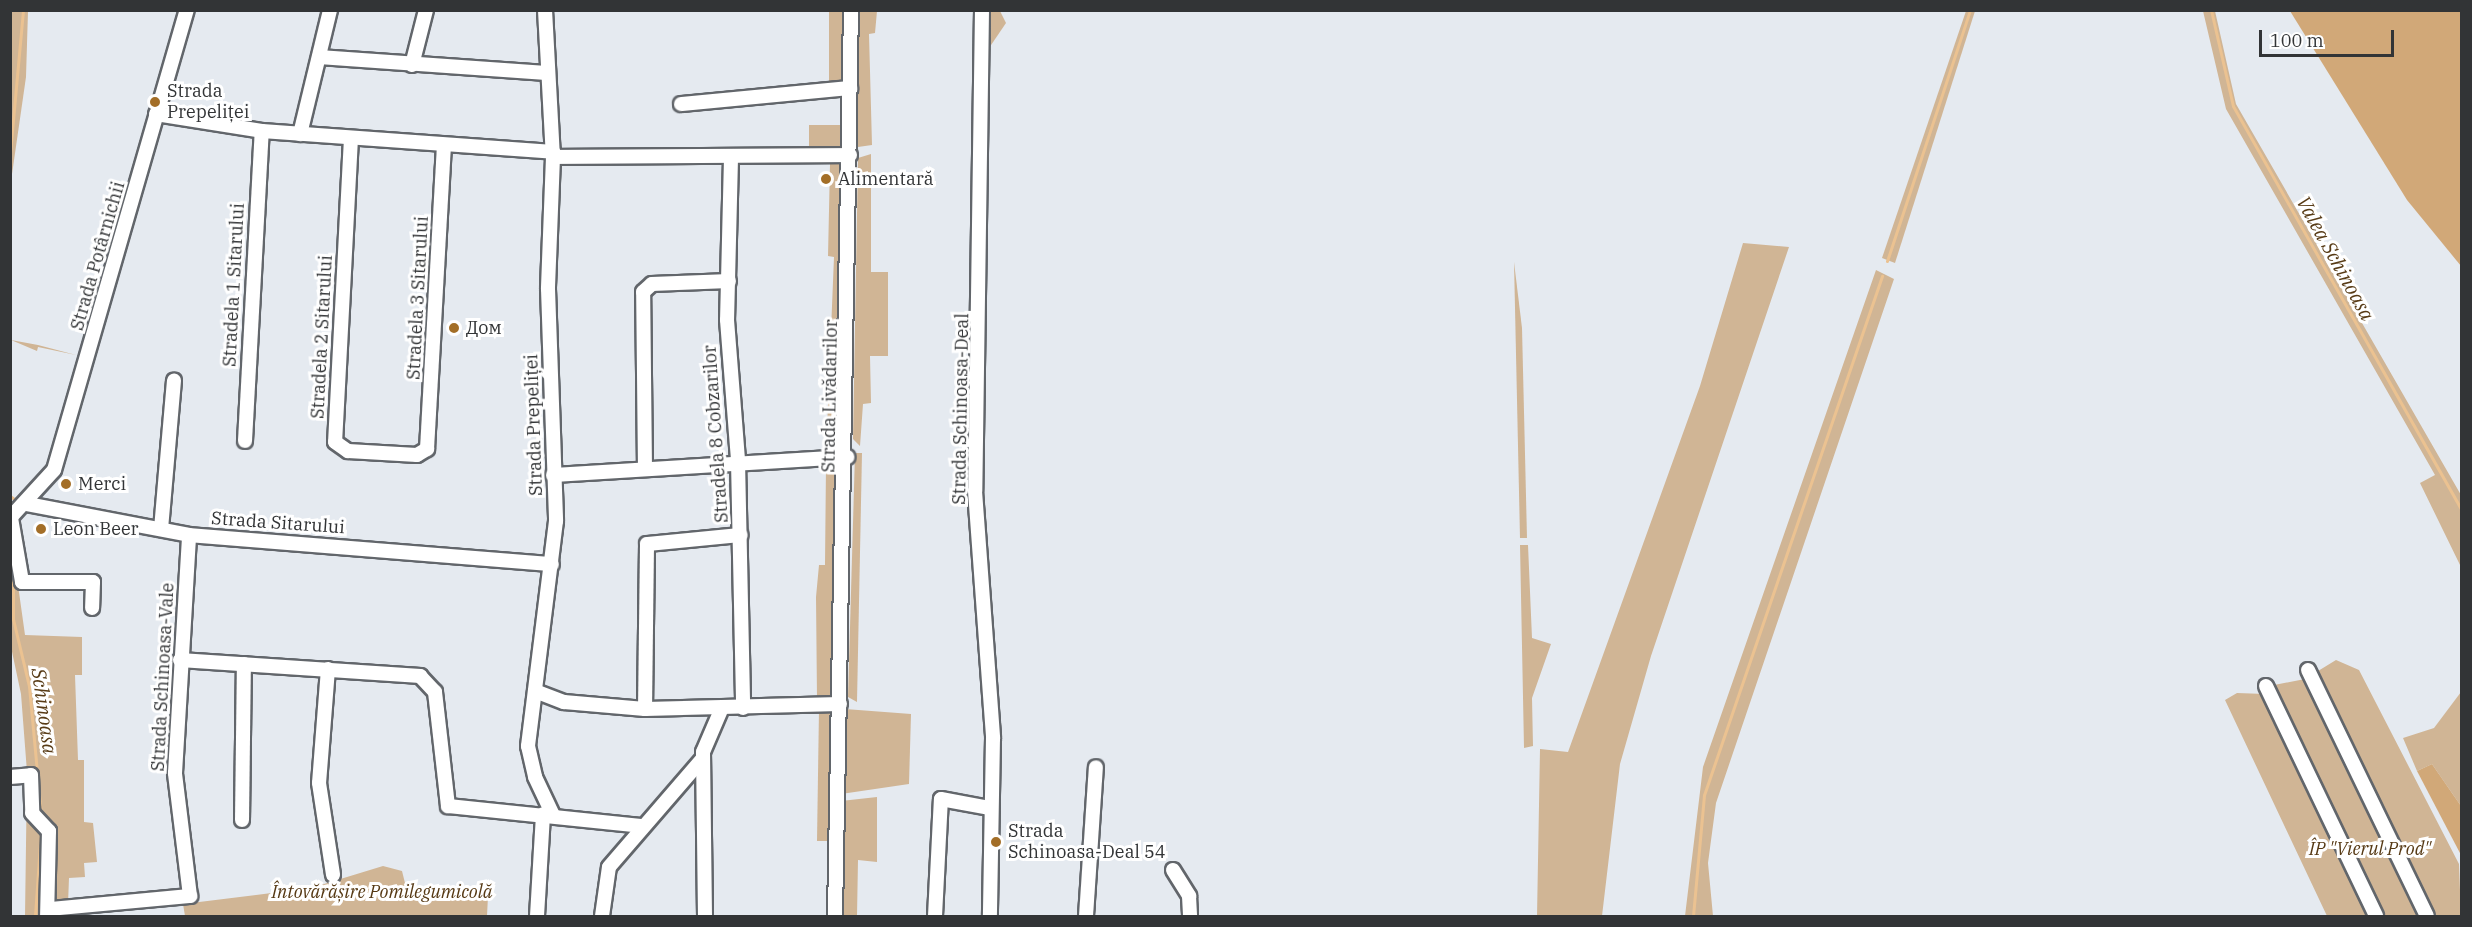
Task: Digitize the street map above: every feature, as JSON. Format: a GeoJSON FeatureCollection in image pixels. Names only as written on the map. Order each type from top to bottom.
{"type":"FeatureCollection","features":[{"type":"Feature","properties":{"kind":"street","name":"Strada Potârnichii"},"geometry":{"type":"LineString","coordinates":[[11,518],[27,504],[57,461],[187,10]]}},
{"type":"Feature","properties":{"kind":"street"},"geometry":{"type":"LineString","coordinates":[[300,134],[330,10]]}},
{"type":"Feature","properties":{"kind":"street"},"geometry":{"type":"LineString","coordinates":[[412,65],[426,10]]}},
{"type":"Feature","properties":{"kind":"street","name":"Strada Prepeliței"},"geometry":{"type":"LineString","coordinates":[[537,916],[548,814],[535,777],[528,746],[552,564],[553,475],[548,289],[553,155],[546,73],[544,10]]}},
{"type":"Feature","properties":{"kind":"street","name":"Strada Livădarilor"},"geometry":{"type":"LineString","coordinates":[[835,916],[847,457],[851,10]]}},
{"type":"Feature","properties":{"kind":"street","name":"Strada Schinoasa-Deal"},"geometry":{"type":"LineString","coordinates":[[982,10],[975,491],[993,738],[990,808],[990,916]]}},
{"type":"Feature","properties":{"kind":"street"},"geometry":{"type":"LineString","coordinates":[[319,57],[546,73]]}},
{"type":"Feature","properties":{"kind":"street"},"geometry":{"type":"LineString","coordinates":[[681,104],[850,88]]}},
{"type":"Feature","properties":{"kind":"street"},"geometry":{"type":"LineString","coordinates":[[156,114],[262,131],[553,155],[731,158],[850,155]]}},
{"type":"Feature","properties":{"kind":"street","name":"Stradela 1 Sitarului"},"geometry":{"type":"LineString","coordinates":[[245,441],[262,131]]}},
{"type":"Feature","properties":{"kind":"street","name":"Stradela 2 Sitarului"},"geometry":{"type":"LineString","coordinates":[[351,138],[335,442],[348,451],[425,452]]}},
{"type":"Feature","properties":{"kind":"street","name":"Stradela 3 Sitarului"},"geometry":{"type":"LineString","coordinates":[[425,452],[444,147]]}},
{"type":"Feature","properties":{"kind":"street","name":"Stradela 8 Cobzarilor"},"geometry":{"type":"LineString","coordinates":[[731,158],[730,394],[738,461],[743,708]]}},
{"type":"Feature","properties":{"kind":"street"},"geometry":{"type":"LineString","coordinates":[[645,469],[643,292],[652,284],[729,281]]}},
{"type":"Feature","properties":{"kind":"street"},"geometry":{"type":"LineString","coordinates":[[161,529],[174,381]]}},
{"type":"Feature","properties":{"kind":"street"},"geometry":{"type":"LineString","coordinates":[[553,475],[738,461],[847,457]]}},
{"type":"Feature","properties":{"kind":"street","name":"Strada Sitarului"},"geometry":{"type":"LineString","coordinates":[[27,504],[189,535],[552,564]]}},
{"type":"Feature","properties":{"kind":"street"},"geometry":{"type":"LineString","coordinates":[[11,518],[22,582],[93,582],[92,608]]}},
{"type":"Feature","properties":{"kind":"street","name":"Strada Schinoasa-Vale"},"geometry":{"type":"LineString","coordinates":[[10,777],[31,776],[32,813],[49,831],[49,913],[190,896],[175,773],[189,535]]}},
{"type":"Feature","properties":{"kind":"street"},"geometry":{"type":"LineString","coordinates":[[645,709],[647,544],[741,536]]}},
{"type":"Feature","properties":{"kind":"street"},"geometry":{"type":"LineString","coordinates":[[530,563],[549,583]]}},
{"type":"Feature","properties":{"kind":"street"},"geometry":{"type":"LineString","coordinates":[[180,660],[402,672],[427,680],[435,692],[448,806],[548,814],[641,826]]}},
{"type":"Feature","properties":{"kind":"street"},"geometry":{"type":"LineString","coordinates":[[242,820],[244,664]]}},
{"type":"Feature","properties":{"kind":"street"},"geometry":{"type":"LineString","coordinates":[[328,669],[320,783],[333,874]]}},
{"type":"Feature","properties":{"kind":"street"},"geometry":{"type":"LineString","coordinates":[[2308,670],[2427,916]]}},
{"type":"Feature","properties":{"kind":"street"},"geometry":{"type":"LineString","coordinates":[[2265,686],[2376,916]]}},
{"type":"Feature","properties":{"kind":"street"},"geometry":{"type":"LineString","coordinates":[[535,691],[564,702],[645,709],[721,710],[840,704]]}},
{"type":"Feature","properties":{"kind":"street"},"geometry":{"type":"LineString","coordinates":[[705,916],[703,758],[721,710]]}},
{"type":"Feature","properties":{"kind":"street"},"geometry":{"type":"LineString","coordinates":[[602,916],[605,874],[641,826],[703,758]]}},
{"type":"Feature","properties":{"kind":"street"},"geometry":{"type":"LineString","coordinates":[[1086,916],[1096,767]]}},
{"type":"Feature","properties":{"kind":"street"},"geometry":{"type":"LineString","coordinates":[[935,916],[941,799],[990,808]]}},
{"type":"Feature","properties":{"kind":"street"},"geometry":{"type":"LineString","coordinates":[[1173,870],[1189,896],[1190,916]]}},
{"type":"Feature","properties":{"kind":"green space"},"geometry":{"type":"Polygon","coordinates":[[[10,11],[28,11],[26,77],[11,181],[10,11]]]}},
{"type":"Feature","properties":{"kind":"green space"},"geometry":{"type":"Polygon","coordinates":[[[829,11],[846,11],[846,84],[829,84],[829,11]]]}},
{"type":"Feature","properties":{"kind":"green space"},"geometry":{"type":"Polygon","coordinates":[[[854,11],[877,11],[875,33],[869,34],[872,145],[858,147],[854,11]]]}},
{"type":"Feature","properties":{"kind":"green space"},"geometry":{"type":"Polygon","coordinates":[[[986,11],[1000,11],[1006,23],[987,51],[986,11]]]}},
{"type":"Feature","properties":{"kind":"green space"},"geometry":{"type":"Polygon","coordinates":[[[1966,11],[1975,11],[1895,263],[1882,258],[1966,11]]]}},
{"type":"Feature","properties":{"kind":"green space"},"geometry":{"type":"Polygon","coordinates":[[[2203,11],[2215,11],[2236,104],[2461,495],[2461,567],[2420,483],[2435,475],[2226,109],[2203,11]]]}},
{"type":"Feature","properties":{"kind":"green space"},"geometry":{"type":"Polygon","coordinates":[[[809,125],[846,125],[846,152],[809,152],[809,125]]]}},
{"type":"Feature","properties":{"kind":"green space"},"geometry":{"type":"Polygon","coordinates":[[[871,154],[871,272],[888,272],[888,356],[870,356],[871,403],[863,404],[860,446],[853,439],[858,158],[871,154]]]}},
{"type":"Feature","properties":{"kind":"green space"},"geometry":{"type":"Polygon","coordinates":[[[830,164],[845,164],[842,451],[826,453],[834,257],[828,256],[830,164]]]}},
{"type":"Feature","properties":{"kind":"green space"},"geometry":{"type":"Polygon","coordinates":[[[1743,243],[1789,247],[1651,656],[1620,764],[1602,916],[1537,916],[1540,749],[1568,752],[1700,386],[1743,243]]]}},
{"type":"Feature","properties":{"kind":"green space"},"geometry":{"type":"Polygon","coordinates":[[[1514,262],[1522,328],[1527,538],[1520,538],[1514,262]]]}},
{"type":"Feature","properties":{"kind":"green space"},"geometry":{"type":"Polygon","coordinates":[[[1876,270],[1894,279],[1716,803],[1708,863],[1713,916],[1685,916],[1703,767],[1876,270]]]}},
{"type":"Feature","properties":{"kind":"green space"},"geometry":{"type":"Polygon","coordinates":[[[11,340],[76,355],[38,347],[37,351],[11,340]]]}},
{"type":"Feature","properties":{"kind":"green space"},"geometry":{"type":"Polygon","coordinates":[[[855,453],[862,453],[857,702],[848,697],[855,453]]]}},
{"type":"Feature","properties":{"kind":"green space"},"geometry":{"type":"Polygon","coordinates":[[[826,465],[840,465],[836,699],[817,699],[816,597],[819,565],[825,565],[826,465]]]}},
{"type":"Feature","properties":{"kind":"green space"},"geometry":{"type":"Polygon","coordinates":[[[10,528],[25,635],[82,637],[82,675],[75,675],[78,760],[84,760],[84,822],[93,823],[97,862],[84,863],[85,877],[69,878],[68,904],[43,916],[25,916],[27,772],[21,694],[11,647],[10,528]]]}},
{"type":"Feature","properties":{"kind":"green space"},"geometry":{"type":"Polygon","coordinates":[[[1520,545],[1528,545],[1532,638],[1551,644],[1532,698],[1533,746],[1524,748],[1520,545]]]}},
{"type":"Feature","properties":{"kind":"green space","name":"ÎP \"Vierul Prod\""},"geometry":{"type":"Polygon","coordinates":[[[2336,660],[2359,670],[2459,864],[2461,916],[2327,916],[2225,700],[2237,693],[2265,694],[2274,685],[2305,679],[2336,660]]]}},
{"type":"Feature","properties":{"kind":"green space"},"geometry":{"type":"Polygon","coordinates":[[[2461,692],[2461,806],[2432,764],[2417,771],[2403,738],[2434,728],[2461,692]]]}},
{"type":"Feature","properties":{"kind":"green space"},"geometry":{"type":"Polygon","coordinates":[[[828,708],[834,714],[828,841],[817,841],[819,709],[828,708]]]}},
{"type":"Feature","properties":{"kind":"green space"},"geometry":{"type":"Polygon","coordinates":[[[845,709],[911,714],[909,784],[841,794],[845,709]]]}},
{"type":"Feature","properties":{"kind":"green space"},"geometry":{"type":"Polygon","coordinates":[[[877,797],[877,862],[858,860],[857,916],[839,916],[841,801],[877,797]]]}},
{"type":"Feature","properties":{"kind":"green space","name":"Întovărășire Pomilegumicolă"},"geometry":{"type":"Polygon","coordinates":[[[383,866],[402,871],[408,895],[488,896],[487,916],[185,916],[183,904],[311,888],[383,866]]]}},
{"type":"Feature","properties":{"kind":"shaded area"},"geometry":{"type":"Polygon","coordinates":[[[2290,11],[2461,11],[2461,266],[2407,200],[2290,11]]]}},
{"type":"Feature","properties":{"kind":"shaded area"},"geometry":{"type":"Polygon","coordinates":[[[2432,764],[2461,806],[2461,855],[2417,771],[2432,764]]]}},
{"type":"Feature","properties":{"kind":"waterway","name":"Schinoasa"},"geometry":{"type":"LineString","coordinates":[[10,153],[23,10]]}},
{"type":"Feature","properties":{"kind":"waterway"},"geometry":{"type":"LineString","coordinates":[[1887,261],[1970,10]]}},
{"type":"Feature","properties":{"kind":"waterway","name":"Valea Schinoasa"},"geometry":{"type":"LineString","coordinates":[[2211,10],[2233,106],[2462,510]]}},
{"type":"Feature","properties":{"kind":"waterway"},"geometry":{"type":"LineString","coordinates":[[1693,916],[1704,795],[1882,276]]}},
{"type":"Feature","properties":{"kind":"waterway"},"geometry":{"type":"LineString","coordinates":[[10,496],[17,501]]}},
{"type":"Feature","properties":{"kind":"waterway","name":"Schinoasa"},"geometry":{"type":"LineString","coordinates":[[13,567],[13,619],[29,686],[41,816]]}},
{"type":"Feature","properties":{"kind":"waterway","name":"Schinoasa"},"geometry":{"type":"LineString","coordinates":[[35,916],[41,829]]}},
{"type":"Feature","properties":{"kind":"place","name":"Strada Prepeliței"},"geometry":{"type":"Point","coordinates":[155,102]}},
{"type":"Feature","properties":{"kind":"place","name":"Alimentară"},"geometry":{"type":"Point","coordinates":[826,179]}},
{"type":"Feature","properties":{"kind":"place","name":"Дом"},"geometry":{"type":"Point","coordinates":[454,328]}},
{"type":"Feature","properties":{"kind":"place","name":"Merci"},"geometry":{"type":"Point","coordinates":[66,484]}},
{"type":"Feature","properties":{"kind":"place","name":"Leon Beer"},"geometry":{"type":"Point","coordinates":[41,529]}},
{"type":"Feature","properties":{"kind":"place","name":"Strada Schinoasa-Deal 54"},"geometry":{"type":"Point","coordinates":[996,842]}}]}
